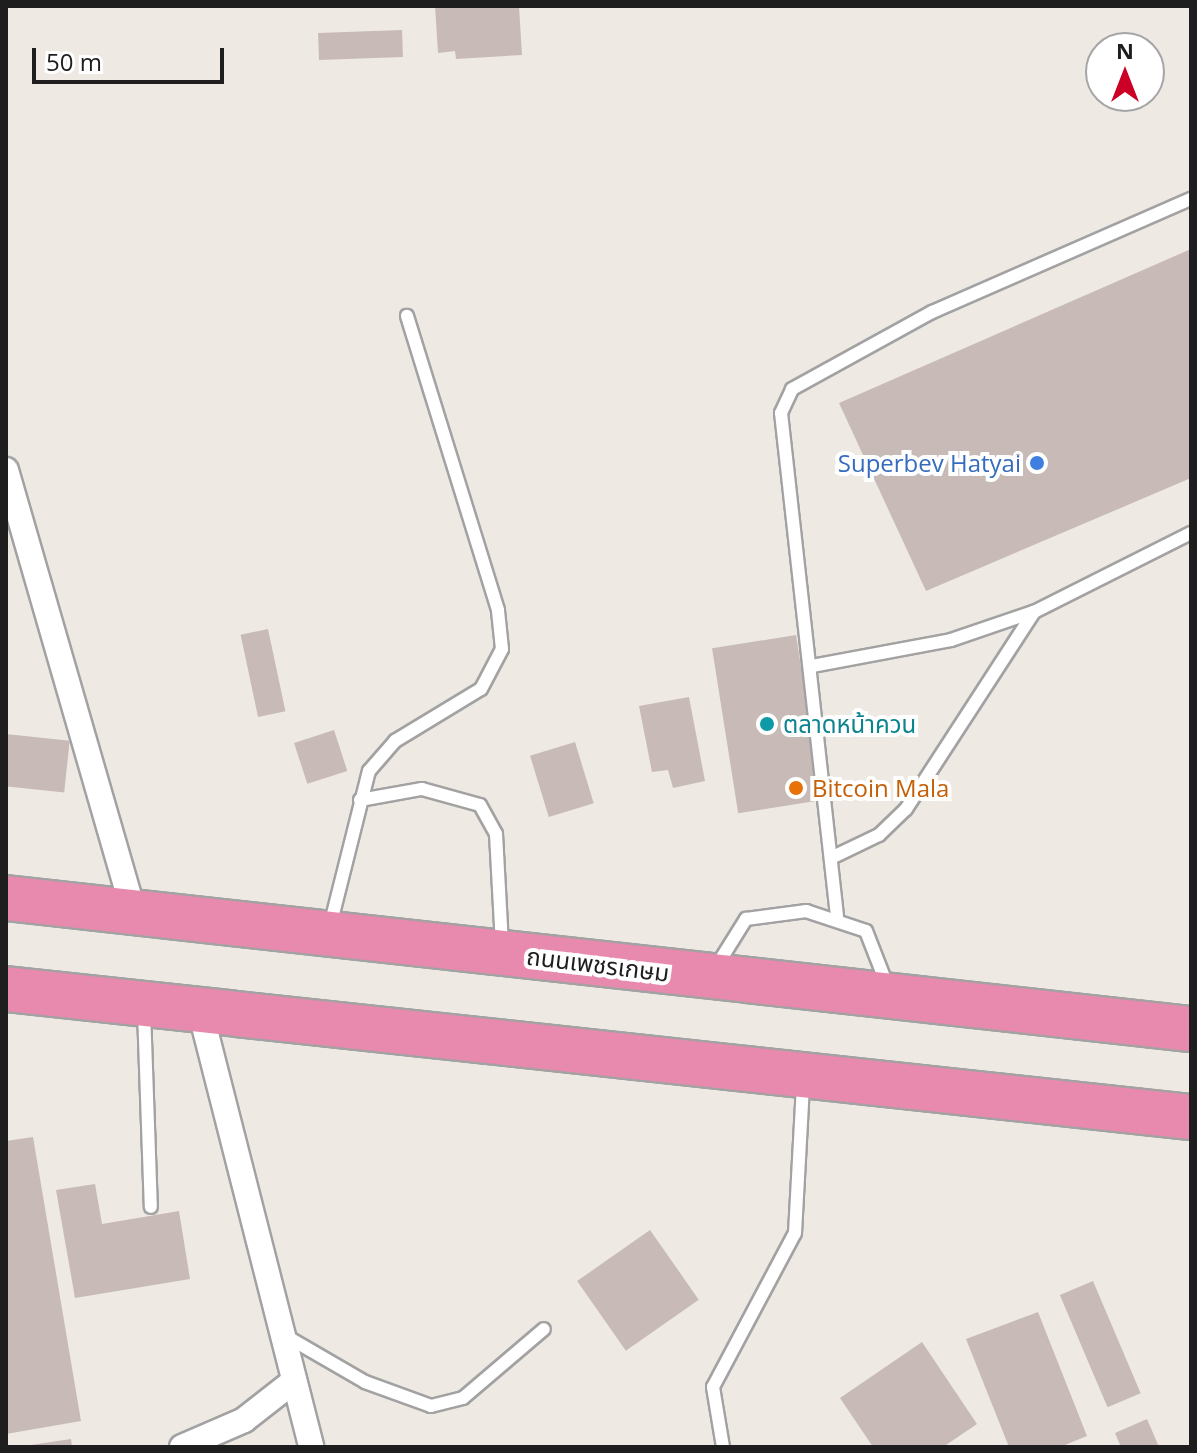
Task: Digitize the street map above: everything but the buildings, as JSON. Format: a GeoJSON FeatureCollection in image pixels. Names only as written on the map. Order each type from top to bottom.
{"type":"FeatureCollection","features":[{"type":"Feature","properties":{"kind":"highway","name":"ถนนเพชรเกษม"},"geometry":{"type":"LineString","coordinates":[[6,898],[1191,1029]]}},
{"type":"Feature","properties":{"kind":"highway"},"geometry":{"type":"LineString","coordinates":[[6,989],[1191,1117]]}},
{"type":"Feature","properties":{"kind":"street"},"geometry":{"type":"LineString","coordinates":[[6,470],[134,913]]}},
{"type":"Feature","properties":{"kind":"street"},"geometry":{"type":"LineString","coordinates":[[200,1010],[290,1384],[311,1447]]}},
{"type":"Feature","properties":{"kind":"street"},"geometry":{"type":"LineString","coordinates":[[182,1447],[244,1420],[290,1384]]}},
{"type":"Feature","properties":{"kind":"lane"},"geometry":{"type":"LineString","coordinates":[[837,916],[812,666],[781,413],[792,389],[932,312],[1191,199]]}},
{"type":"Feature","properties":{"kind":"lane"},"geometry":{"type":"LineString","coordinates":[[328,933],[360,800],[380,754],[466,703],[494,673],[502,649],[498,610],[407,316]]}},
{"type":"Feature","properties":{"kind":"lane"},"geometry":{"type":"LineString","coordinates":[[812,666],[951,640],[1034,612],[1191,533]]}},
{"type":"Feature","properties":{"kind":"lane"},"geometry":{"type":"LineString","coordinates":[[833,857],[879,835],[906,809],[1034,612]]}},
{"type":"Feature","properties":{"kind":"lane"},"geometry":{"type":"LineString","coordinates":[[360,800],[422,789],[480,805],[496,834],[502,953]]}},
{"type":"Feature","properties":{"kind":"lane"},"geometry":{"type":"LineString","coordinates":[[711,977],[746,919],[773,912],[837,916],[866,931],[891,998]]}},
{"type":"Feature","properties":{"kind":"lane"},"geometry":{"type":"LineString","coordinates":[[144,1004],[151,1207]]}},
{"type":"Feature","properties":{"kind":"lane"},"geometry":{"type":"LineString","coordinates":[[723,1447],[713,1387],[795,1233],[803,1075]]}},
{"type":"Feature","properties":{"kind":"lane"},"geometry":{"type":"LineString","coordinates":[[278,1331],[365,1382],[431,1406],[463,1398],[544,1329]]}},
{"type":"Feature","properties":{"kind":"place","name":"Superbev Hatyai"},"geometry":{"type":"Point","coordinates":[1037,463]}},
{"type":"Feature","properties":{"kind":"place","name":"ตลาดหน้าควน"},"geometry":{"type":"Point","coordinates":[767,724]}},
{"type":"Feature","properties":{"kind":"place","name":"Bitcoin Mala"},"geometry":{"type":"Point","coordinates":[796,788]}}]}
